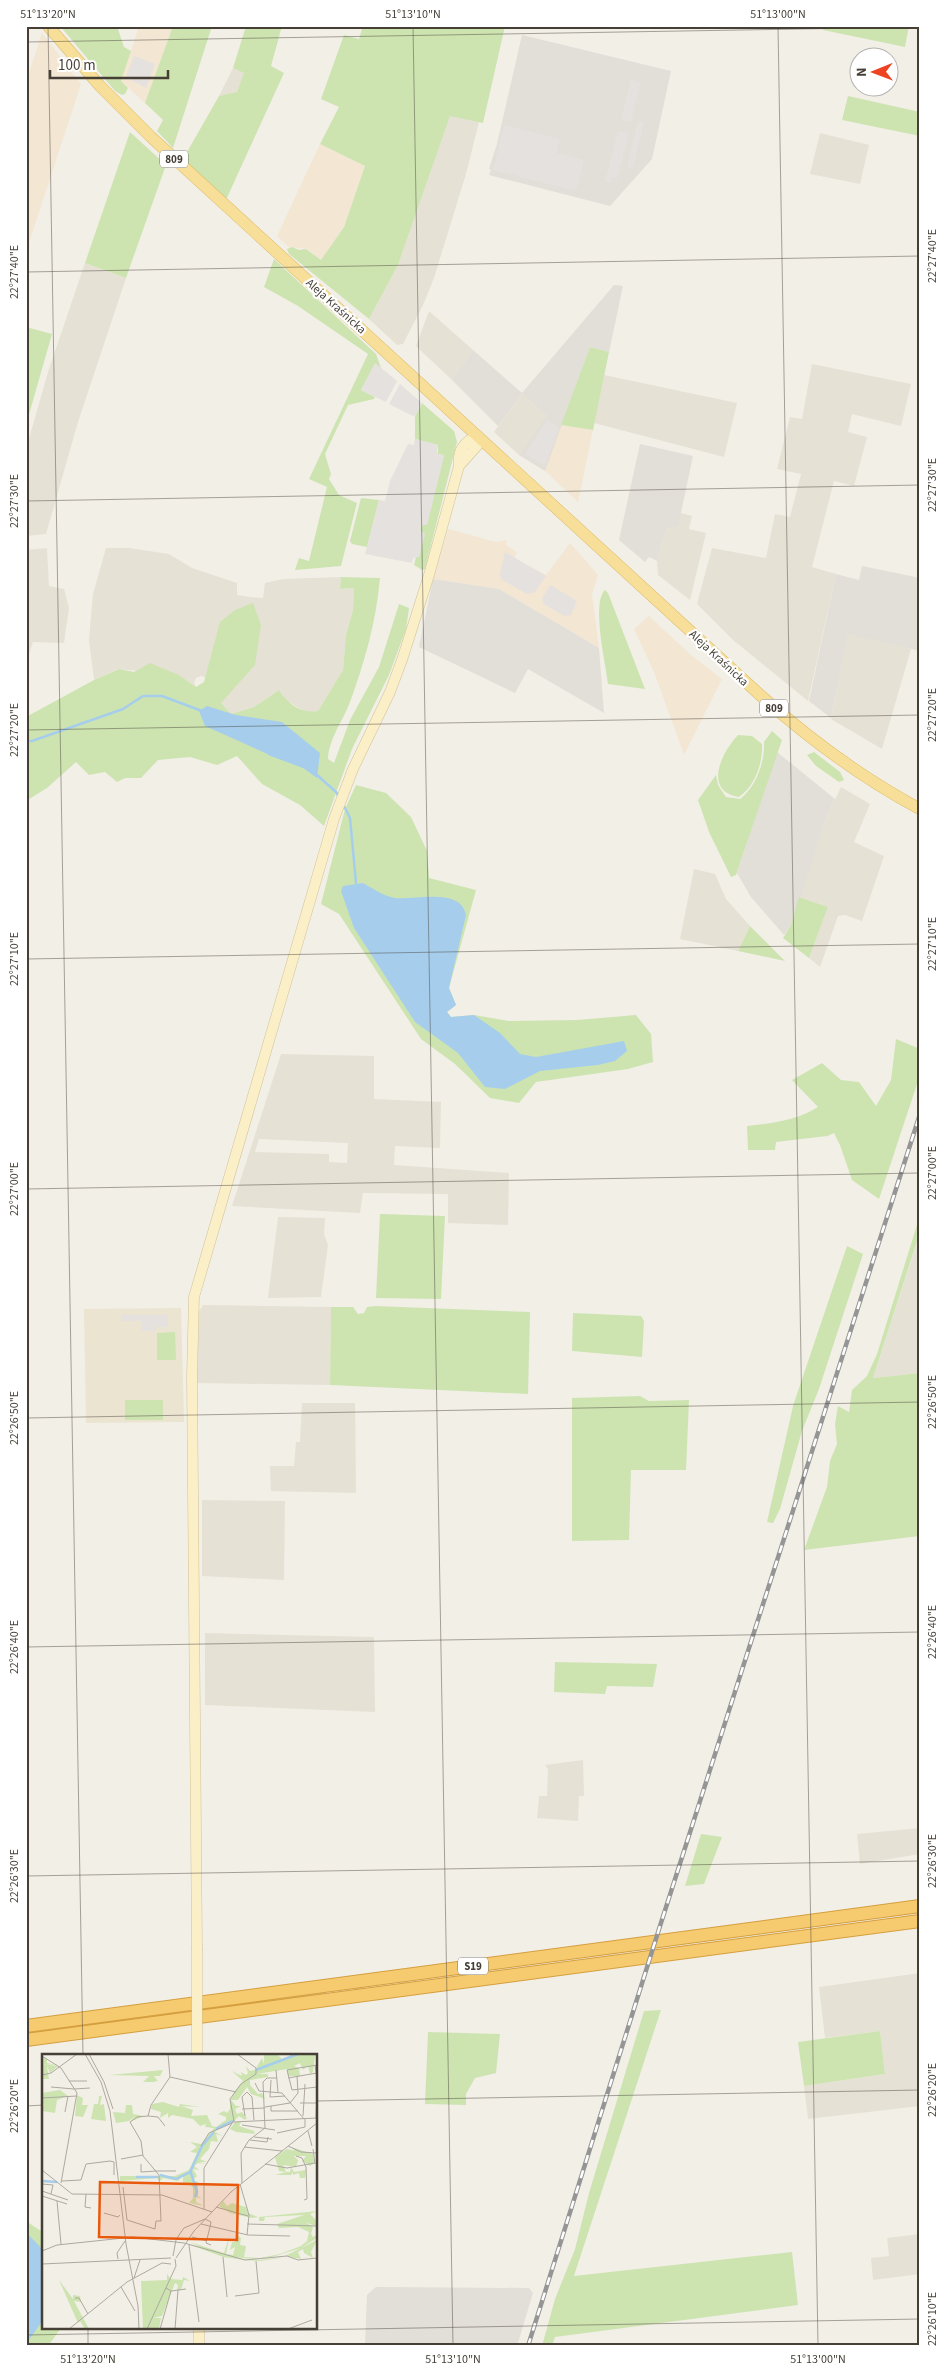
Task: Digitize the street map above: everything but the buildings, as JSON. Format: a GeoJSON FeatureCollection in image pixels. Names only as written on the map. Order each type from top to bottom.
{"type":"FeatureCollection","features":[{"type":"Feature","properties":{"kind":"highway","name":"S19"},"geometry":{"type":"LineString","coordinates":[[26,2026],[920,1906]]}},
{"type":"Feature","properties":{"kind":"highway","name":"S19"},"geometry":{"type":"LineString","coordinates":[[26,2040],[920,1920]]}},
{"type":"Feature","properties":{"kind":"main road","name":"Aleja Kraśnicka"},"geometry":{"type":"LineString","coordinates":[[48,26],[100,86],[140,127],[800,730],[857,771],[920,809]]}},
{"type":"Feature","properties":{"kind":"street"},"geometry":{"type":"LineString","coordinates":[[197,2054],[192,1385],[194,1301],[334,819],[402,660],[429,575],[459,466],[478,446],[478,436]]}},
{"type":"Feature","properties":{"kind":"street"},"geometry":{"type":"LineString","coordinates":[[199,2330],[199,2346]]}},
{"type":"Feature","properties":{"kind":"shaded area"},"geometry":{"type":"Polygon","coordinates":[[[139,26],[173,26],[145,103],[121,81],[139,26]]]}},
{"type":"Feature","properties":{"kind":"shaded area"},"geometry":{"type":"Polygon","coordinates":[[[42,33],[81,84],[26,252],[26,82],[42,33]]]}},
{"type":"Feature","properties":{"kind":"shaded area"},"geometry":{"type":"Polygon","coordinates":[[[522,35],[671,71],[652,159],[610,206],[489,175],[522,35]]]}},
{"type":"Feature","properties":{"kind":"shaded area"},"geometry":{"type":"Polygon","coordinates":[[[134,56],[155,64],[146,88],[126,77],[134,56]]]}},
{"type":"Feature","properties":{"kind":"shaded area"},"geometry":{"type":"Polygon","coordinates":[[[233,68],[245,73],[237,93],[219,96],[233,68]]]}},
{"type":"Feature","properties":{"kind":"shaded area"},"geometry":{"type":"Polygon","coordinates":[[[631,79],[641,82],[631,122],[621,120],[631,79]]]}},
{"type":"Feature","properties":{"kind":"shaded area"},"geometry":{"type":"Polygon","coordinates":[[[450,115],[479,122],[466,174],[434,278],[423,305],[403,344],[397,345],[369,319],[398,265],[450,115]]]}},
{"type":"Feature","properties":{"kind":"shaded area"},"geometry":{"type":"Polygon","coordinates":[[[638,121],[644,122],[633,168],[627,167],[638,121]]]}},
{"type":"Feature","properties":{"kind":"shaded area"},"geometry":{"type":"Polygon","coordinates":[[[504,125],[560,139],[557,153],[584,160],[576,191],[493,170],[504,125]]]}},
{"type":"Feature","properties":{"kind":"shaded area"},"geometry":{"type":"Polygon","coordinates":[[[618,131],[629,133],[617,179],[612,178],[611,183],[605,181],[618,131]]]}},
{"type":"Feature","properties":{"kind":"shaded area"},"geometry":{"type":"Polygon","coordinates":[[[820,133],[869,145],[860,184],[810,174],[820,133]]]}},
{"type":"Feature","properties":{"kind":"shaded area"},"geometry":{"type":"Polygon","coordinates":[[[320,144],[365,166],[344,227],[321,260],[307,249],[289,247],[277,236],[320,144]]]}},
{"type":"Feature","properties":{"kind":"shaded area"},"geometry":{"type":"Polygon","coordinates":[[[85,263],[126,278],[78,422],[46,534],[26,536],[26,449],[48,372],[85,263]]]}},
{"type":"Feature","properties":{"kind":"shaded area"},"geometry":{"type":"Polygon","coordinates":[[[614,285],[623,286],[609,352],[590,347],[545,471],[519,455],[547,416],[522,394],[498,426],[452,380],[473,350],[522,393],[614,285]]]}},
{"type":"Feature","properties":{"kind":"shaded area"},"geometry":{"type":"Polygon","coordinates":[[[429,311],[473,350],[452,380],[416,346],[429,311]]]}},
{"type":"Feature","properties":{"kind":"shaded area"},"geometry":{"type":"Polygon","coordinates":[[[375,363],[397,381],[386,402],[361,390],[375,363]]]}},
{"type":"Feature","properties":{"kind":"shaded area"},"geometry":{"type":"Polygon","coordinates":[[[812,364],[911,384],[901,426],[852,414],[848,432],[867,437],[854,486],[834,481],[812,567],[836,574],[808,701],[733,640],[697,604],[712,548],[766,558],[775,514],[790,517],[801,474],[777,469],[790,417],[802,419],[812,364]]]}},
{"type":"Feature","properties":{"kind":"shaded area"},"geometry":{"type":"Polygon","coordinates":[[[604,375],[737,403],[724,457],[594,423],[604,375]]]}},
{"type":"Feature","properties":{"kind":"shaded area"},"geometry":{"type":"Polygon","coordinates":[[[400,384],[422,403],[415,417],[389,404],[400,384]]]}},
{"type":"Feature","properties":{"kind":"shaded area"},"geometry":{"type":"Polygon","coordinates":[[[522,394],[548,417],[519,455],[494,432],[522,394]]]}},
{"type":"Feature","properties":{"kind":"shaded area"},"geometry":{"type":"Polygon","coordinates":[[[547,420],[559,428],[545,466],[525,454],[547,420]]]}},
{"type":"Feature","properties":{"kind":"shaded area"},"geometry":{"type":"Polygon","coordinates":[[[561,425],[593,430],[578,502],[545,471],[561,425]]]}},
{"type":"Feature","properties":{"kind":"shaded area"},"geometry":{"type":"Polygon","coordinates":[[[415,439],[438,445],[438,454],[444,455],[427,525],[422,525],[420,530],[425,534],[419,557],[413,558],[412,563],[365,554],[379,500],[385,501],[390,481],[408,444],[414,445],[415,439]]]}},
{"type":"Feature","properties":{"kind":"shaded area"},"geometry":{"type":"Polygon","coordinates":[[[640,444],[693,456],[678,527],[667,527],[657,561],[649,557],[645,562],[619,540],[640,444]]]}},
{"type":"Feature","properties":{"kind":"shaded area"},"geometry":{"type":"Polygon","coordinates":[[[681,513],[692,516],[689,529],[706,533],[690,600],[658,575],[657,561],[667,527],[681,513]]]}},
{"type":"Feature","properties":{"kind":"shaded area"},"geometry":{"type":"Polygon","coordinates":[[[448,529],[496,542],[507,540],[506,545],[517,552],[514,558],[546,575],[570,543],[598,575],[592,594],[599,648],[499,589],[433,579],[448,529]]]}},
{"type":"Feature","properties":{"kind":"shaded area"},"geometry":{"type":"Polygon","coordinates":[[[47,548],[49,586],[64,589],[69,608],[64,643],[33,642],[29,654],[26,654],[26,550],[47,548]]]}},
{"type":"Feature","properties":{"kind":"shaded area"},"geometry":{"type":"Polygon","coordinates":[[[106,548],[129,548],[169,554],[192,568],[237,583],[237,595],[250,597],[263,598],[265,583],[283,579],[341,577],[340,589],[354,588],[353,610],[346,635],[343,670],[318,711],[307,713],[287,701],[279,690],[254,707],[231,714],[221,703],[234,687],[217,639],[206,678],[201,676],[196,678],[194,683],[196,687],[179,675],[118,669],[94,680],[89,640],[93,594],[106,548]]]}},
{"type":"Feature","properties":{"kind":"shaded area"},"geometry":{"type":"Polygon","coordinates":[[[505,552],[546,576],[535,592],[527,594],[501,579],[500,574],[505,552]]]}},
{"type":"Feature","properties":{"kind":"shaded area"},"geometry":{"type":"Polygon","coordinates":[[[862,566],[920,578],[920,651],[848,634],[831,718],[809,701],[836,574],[859,580],[862,566]]]}},
{"type":"Feature","properties":{"kind":"shaded area"},"geometry":{"type":"Polygon","coordinates":[[[433,579],[499,589],[599,648],[604,713],[528,669],[515,693],[419,647],[433,579]]]}},
{"type":"Feature","properties":{"kind":"shaded area"},"geometry":{"type":"Polygon","coordinates":[[[550,585],[577,601],[571,615],[564,616],[544,604],[542,599],[550,585]]]}},
{"type":"Feature","properties":{"kind":"shaded area"},"geometry":{"type":"Polygon","coordinates":[[[649,616],[691,655],[722,679],[684,755],[654,672],[634,629],[649,616]]]}},
{"type":"Feature","properties":{"kind":"shaded area"},"geometry":{"type":"Polygon","coordinates":[[[848,633],[911,649],[882,749],[831,719],[848,633]]]}},
{"type":"Feature","properties":{"kind":"shaded area"},"geometry":{"type":"Polygon","coordinates":[[[777,752],[835,799],[826,818],[791,925],[784,935],[751,897],[737,873],[777,752]]]}},
{"type":"Feature","properties":{"kind":"shaded area"},"geometry":{"type":"Polygon","coordinates":[[[841,787],[870,804],[854,842],[884,856],[862,921],[845,915],[838,916],[820,967],[809,958],[828,907],[799,897],[826,818],[841,787]]]}},
{"type":"Feature","properties":{"kind":"shaded area"},"geometry":{"type":"Polygon","coordinates":[[[694,869],[715,874],[726,899],[750,926],[738,951],[680,939],[694,869]]]}},
{"type":"Feature","properties":{"kind":"shaded area"},"geometry":{"type":"Polygon","coordinates":[[[281,1054],[374,1056],[374,1099],[441,1102],[440,1148],[395,1146],[394,1165],[509,1173],[508,1225],[448,1223],[448,1194],[363,1193],[360,1213],[232,1206],[281,1054]],[[259,1139],[255,1152],[329,1154],[329,1162],[347,1163],[348,1143],[259,1139]]]}},
{"type":"Feature","properties":{"kind":"shaded area"},"geometry":{"type":"Polygon","coordinates":[[[278,1217],[325,1218],[324,1234],[328,1245],[321,1297],[268,1298],[278,1217]]]}},
{"type":"Feature","properties":{"kind":"shaded area"},"geometry":{"type":"Polygon","coordinates":[[[920,1232],[920,1373],[873,1378],[914,1252],[920,1232]]]}},
{"type":"Feature","properties":{"kind":"shaded area"},"geometry":{"type":"Polygon","coordinates":[[[203,1305],[331,1307],[330,1385],[197,1383],[198,1313],[203,1305]]]}},
{"type":"Feature","properties":{"kind":"shaded area"},"geometry":{"type":"Polygon","coordinates":[[[181,1308],[184,1422],[86,1423],[84,1309],[181,1308]]]}},
{"type":"Feature","properties":{"kind":"shaded area"},"geometry":{"type":"Polygon","coordinates":[[[121,1315],[168,1315],[168,1327],[156,1327],[155,1331],[141,1331],[141,1321],[121,1321],[121,1315]]]}},
{"type":"Feature","properties":{"kind":"shaded area"},"geometry":{"type":"Polygon","coordinates":[[[302,1403],[355,1403],[356,1493],[271,1491],[270,1466],[294,1466],[296,1442],[300,1442],[302,1403]]]}},
{"type":"Feature","properties":{"kind":"shaded area"},"geometry":{"type":"Polygon","coordinates":[[[202,1500],[285,1501],[284,1580],[202,1576],[202,1500]]]}},
{"type":"Feature","properties":{"kind":"shaded area"},"geometry":{"type":"Polygon","coordinates":[[[205,1633],[374,1637],[375,1712],[205,1705],[205,1633]]]}},
{"type":"Feature","properties":{"kind":"shaded area"},"geometry":{"type":"Polygon","coordinates":[[[583,1760],[584,1796],[579,1796],[578,1821],[537,1818],[539,1796],[547,1796],[548,1769],[545,1765],[583,1760]]]}},
{"type":"Feature","properties":{"kind":"shaded area"},"geometry":{"type":"Polygon","coordinates":[[[920,1828],[920,1854],[860,1864],[857,1834],[920,1828]]]}},
{"type":"Feature","properties":{"kind":"shaded area"},"geometry":{"type":"Polygon","coordinates":[[[920,1973],[920,2106],[808,2119],[804,2086],[885,2074],[880,2031],[825,2038],[819,1987],[920,1973]]]}},
{"type":"Feature","properties":{"kind":"shaded area"},"geometry":{"type":"Polygon","coordinates":[[[920,2234],[920,2274],[873,2280],[871,2258],[889,2256],[887,2238],[920,2234]]]}},
{"type":"Feature","properties":{"kind":"shaded area"},"geometry":{"type":"Polygon","coordinates":[[[376,2287],[529,2288],[533,2293],[517,2346],[365,2346],[367,2295],[376,2287]]]}},
{"type":"Feature","properties":{"kind":"green space"},"geometry":{"type":"Polygon","coordinates":[[[60,26],[117,26],[124,47],[131,51],[121,81],[128,88],[125,94],[122,95],[115,91],[60,26]]]}},
{"type":"Feature","properties":{"kind":"green space"},"geometry":{"type":"Polygon","coordinates":[[[173,26],[212,26],[173,148],[157,131],[163,120],[145,103],[173,26]]]}},
{"type":"Feature","properties":{"kind":"green space"},"geometry":{"type":"Polygon","coordinates":[[[246,26],[282,26],[271,66],[284,73],[225,202],[183,159],[219,96],[237,92],[244,73],[233,68],[246,26]]]}},
{"type":"Feature","properties":{"kind":"green space"},"geometry":{"type":"Polygon","coordinates":[[[363,26],[505,26],[483,123],[450,116],[398,265],[369,319],[289,254],[287,249],[292,247],[299,250],[306,249],[321,260],[344,227],[365,166],[320,144],[339,107],[321,99],[344,35],[359,39],[363,26]]]}},
{"type":"Feature","properties":{"kind":"green space"},"geometry":{"type":"Polygon","coordinates":[[[824,26],[909,26],[905,47],[823,30],[824,26]]]}},
{"type":"Feature","properties":{"kind":"green space"},"geometry":{"type":"Polygon","coordinates":[[[848,96],[848,98],[857,98],[920,112],[920,136],[842,120],[848,96]]]}},
{"type":"Feature","properties":{"kind":"green space"},"geometry":{"type":"Polygon","coordinates":[[[130,132],[166,165],[126,278],[85,263],[130,132]]]}},
{"type":"Feature","properties":{"kind":"green space"},"geometry":{"type":"Polygon","coordinates":[[[274,259],[376,354],[381,368],[375,364],[361,390],[375,397],[374,399],[348,405],[325,454],[331,474],[329,479],[339,495],[357,503],[341,566],[295,570],[299,558],[309,561],[327,487],[309,479],[368,354],[298,306],[264,287],[274,259]]]}},
{"type":"Feature","properties":{"kind":"green space"},"geometry":{"type":"Polygon","coordinates":[[[26,327],[52,334],[26,425],[26,327]]]}},
{"type":"Feature","properties":{"kind":"green space"},"geometry":{"type":"Polygon","coordinates":[[[590,347],[609,352],[593,430],[561,425],[590,347]]]}},
{"type":"Feature","properties":{"kind":"green space"},"geometry":{"type":"Polygon","coordinates":[[[422,403],[454,431],[457,442],[425,569],[422,570],[414,565],[416,557],[419,557],[424,534],[420,530],[422,525],[427,524],[444,455],[438,454],[438,445],[415,439],[415,417],[422,403]]]}},
{"type":"Feature","properties":{"kind":"green space"},"geometry":{"type":"Polygon","coordinates":[[[361,498],[379,500],[367,547],[352,544],[350,541],[361,498]]]}},
{"type":"Feature","properties":{"kind":"green space"},"geometry":{"type":"Polygon","coordinates":[[[341,577],[380,578],[373,626],[365,656],[350,702],[329,751],[328,759],[334,763],[350,720],[379,667],[399,604],[409,608],[406,629],[389,675],[352,749],[324,826],[300,805],[262,784],[237,756],[217,765],[190,757],[158,760],[141,778],[125,778],[117,782],[105,772],[89,775],[76,762],[47,788],[26,801],[26,717],[94,680],[119,669],[134,672],[150,663],[179,675],[196,687],[204,682],[220,622],[235,610],[253,603],[261,625],[255,665],[221,703],[231,714],[254,707],[279,690],[286,700],[296,707],[306,711],[318,711],[343,670],[346,635],[353,610],[354,588],[340,589],[341,577]]]}},
{"type":"Feature","properties":{"kind":"green space"},"geometry":{"type":"Polygon","coordinates":[[[605,590],[608,593],[645,689],[608,684],[599,620],[601,597],[605,590]]]}},
{"type":"Feature","properties":{"kind":"green space"},"geometry":{"type":"Polygon","coordinates":[[[772,731],[782,740],[736,875],[731,877],[709,832],[698,800],[716,775],[718,785],[726,797],[740,799],[746,794],[758,774],[763,758],[764,742],[772,731]]]}},
{"type":"Feature","properties":{"kind":"green space"},"geometry":{"type":"Polygon","coordinates":[[[738,735],[752,736],[762,744],[757,774],[749,787],[739,797],[728,793],[721,787],[718,779],[721,761],[738,735]]]}},
{"type":"Feature","properties":{"kind":"green space"},"geometry":{"type":"Polygon","coordinates":[[[814,752],[840,772],[844,780],[839,782],[816,766],[807,755],[814,752]]]}},
{"type":"Feature","properties":{"kind":"green space"},"geometry":{"type":"Polygon","coordinates":[[[356,785],[386,793],[411,817],[427,851],[429,878],[476,890],[449,988],[456,1005],[447,1012],[451,1017],[474,1015],[509,1021],[577,1020],[636,1015],[651,1034],[653,1062],[628,1069],[536,1082],[519,1103],[490,1098],[455,1064],[421,1039],[339,914],[321,904],[345,809],[356,785]]]}},
{"type":"Feature","properties":{"kind":"green space"},"geometry":{"type":"Polygon","coordinates":[[[799,897],[828,907],[809,958],[783,938],[791,925],[799,897]]]}},
{"type":"Feature","properties":{"kind":"green space"},"geometry":{"type":"Polygon","coordinates":[[[750,926],[785,961],[738,951],[750,926]]]}},
{"type":"Feature","properties":{"kind":"green space"},"geometry":{"type":"Polygon","coordinates":[[[896,1039],[920,1049],[920,1075],[879,1199],[852,1180],[834,1133],[827,1136],[776,1142],[775,1150],[748,1150],[747,1126],[792,1118],[818,1107],[792,1080],[822,1063],[841,1080],[859,1082],[876,1106],[891,1080],[896,1039]]]}},
{"type":"Feature","properties":{"kind":"green space"},"geometry":{"type":"Polygon","coordinates":[[[380,1214],[445,1216],[441,1299],[376,1298],[380,1214]]]}},
{"type":"Feature","properties":{"kind":"green space"},"geometry":{"type":"Polygon","coordinates":[[[920,1215],[920,1232],[873,1378],[920,1373],[920,1536],[804,1550],[827,1487],[830,1461],[837,1444],[835,1424],[838,1406],[849,1412],[852,1390],[867,1376],[877,1354],[920,1215]]]}},
{"type":"Feature","properties":{"kind":"green space"},"geometry":{"type":"Polygon","coordinates":[[[847,1246],[863,1254],[819,1389],[802,1431],[780,1509],[773,1523],[767,1522],[793,1406],[847,1246]]]}},
{"type":"Feature","properties":{"kind":"green space"},"geometry":{"type":"Polygon","coordinates":[[[331,1307],[353,1307],[358,1314],[364,1313],[367,1307],[530,1312],[528,1394],[330,1385],[331,1307]]]}},
{"type":"Feature","properties":{"kind":"green space"},"geometry":{"type":"Polygon","coordinates":[[[573,1313],[641,1316],[644,1321],[642,1357],[572,1351],[573,1313]]]}},
{"type":"Feature","properties":{"kind":"green space"},"geometry":{"type":"Polygon","coordinates":[[[175,1332],[176,1360],[157,1360],[157,1333],[175,1332]]]}},
{"type":"Feature","properties":{"kind":"green space"},"geometry":{"type":"Polygon","coordinates":[[[640,1396],[649,1401],[689,1400],[686,1470],[631,1470],[629,1540],[572,1541],[572,1398],[640,1396]]]}},
{"type":"Feature","properties":{"kind":"green space"},"geometry":{"type":"Polygon","coordinates":[[[125,1400],[163,1400],[163,1420],[125,1420],[125,1400]]]}},
{"type":"Feature","properties":{"kind":"green space"},"geometry":{"type":"Polygon","coordinates":[[[555,1662],[657,1664],[653,1687],[607,1686],[605,1694],[554,1692],[555,1662]]]}},
{"type":"Feature","properties":{"kind":"green space"},"geometry":{"type":"Polygon","coordinates":[[[701,1834],[722,1837],[704,1884],[685,1886],[701,1834]]]}},
{"type":"Feature","properties":{"kind":"green space"},"geometry":{"type":"Polygon","coordinates":[[[661,2010],[574,2276],[792,2252],[798,2305],[555,2337],[552,2346],[542,2346],[555,2299],[575,2249],[589,2193],[644,2011],[661,2010]]]}},
{"type":"Feature","properties":{"kind":"green space"},"geometry":{"type":"Polygon","coordinates":[[[880,2031],[885,2074],[804,2086],[798,2042],[880,2031]]]}},
{"type":"Feature","properties":{"kind":"green space"},"geometry":{"type":"Polygon","coordinates":[[[428,2032],[500,2034],[496,2073],[475,2078],[466,2094],[466,2105],[425,2104],[428,2032]]]}},
{"type":"Feature","properties":{"kind":"green space"},"geometry":{"type":"Polygon","coordinates":[[[26,2221],[42,2232],[42,2330],[60,2330],[48,2346],[26,2346],[26,2279],[40,2260],[26,2228],[26,2221]]]}},
{"type":"Feature","properties":{"kind":"water"},"geometry":{"type":"Polygon","coordinates":[[[207,706],[236,715],[282,722],[320,753],[317,778],[299,765],[272,756],[205,726],[199,711],[207,706]]]}},
{"type":"Feature","properties":{"kind":"water"},"geometry":{"type":"Polygon","coordinates":[[[363,883],[395,898],[447,898],[456,901],[462,906],[466,915],[449,988],[456,1005],[447,1012],[451,1017],[474,1015],[500,1033],[520,1054],[536,1057],[624,1041],[627,1051],[615,1061],[598,1065],[540,1071],[505,1089],[485,1087],[458,1053],[415,1022],[354,928],[341,891],[343,886],[363,883]]]}},
{"type":"Feature","properties":{"kind":"water"},"geometry":{"type":"Polygon","coordinates":[[[26,2232],[42,2249],[42,2322],[26,2344],[26,2232]]]}},
{"type":"Feature","properties":{"kind":"waterway"},"geometry":{"type":"LineString","coordinates":[[26,741],[32,741],[123,709],[143,696],[162,696],[202,711]]}},
{"type":"Feature","properties":{"kind":"waterway"},"geometry":{"type":"LineString","coordinates":[[269,754],[304,767]]}},
{"type":"Feature","properties":{"kind":"waterway"},"geometry":{"type":"LineString","coordinates":[[317,775],[339,797]]}},
{"type":"Feature","properties":{"kind":"waterway"},"geometry":{"type":"LineString","coordinates":[[343,804],[350,818],[356,883]]}},
{"type":"Feature","properties":{"kind":"railway"},"geometry":{"type":"LineString","coordinates":[[528,2346],[660,1926],[920,1114]]}}]}
